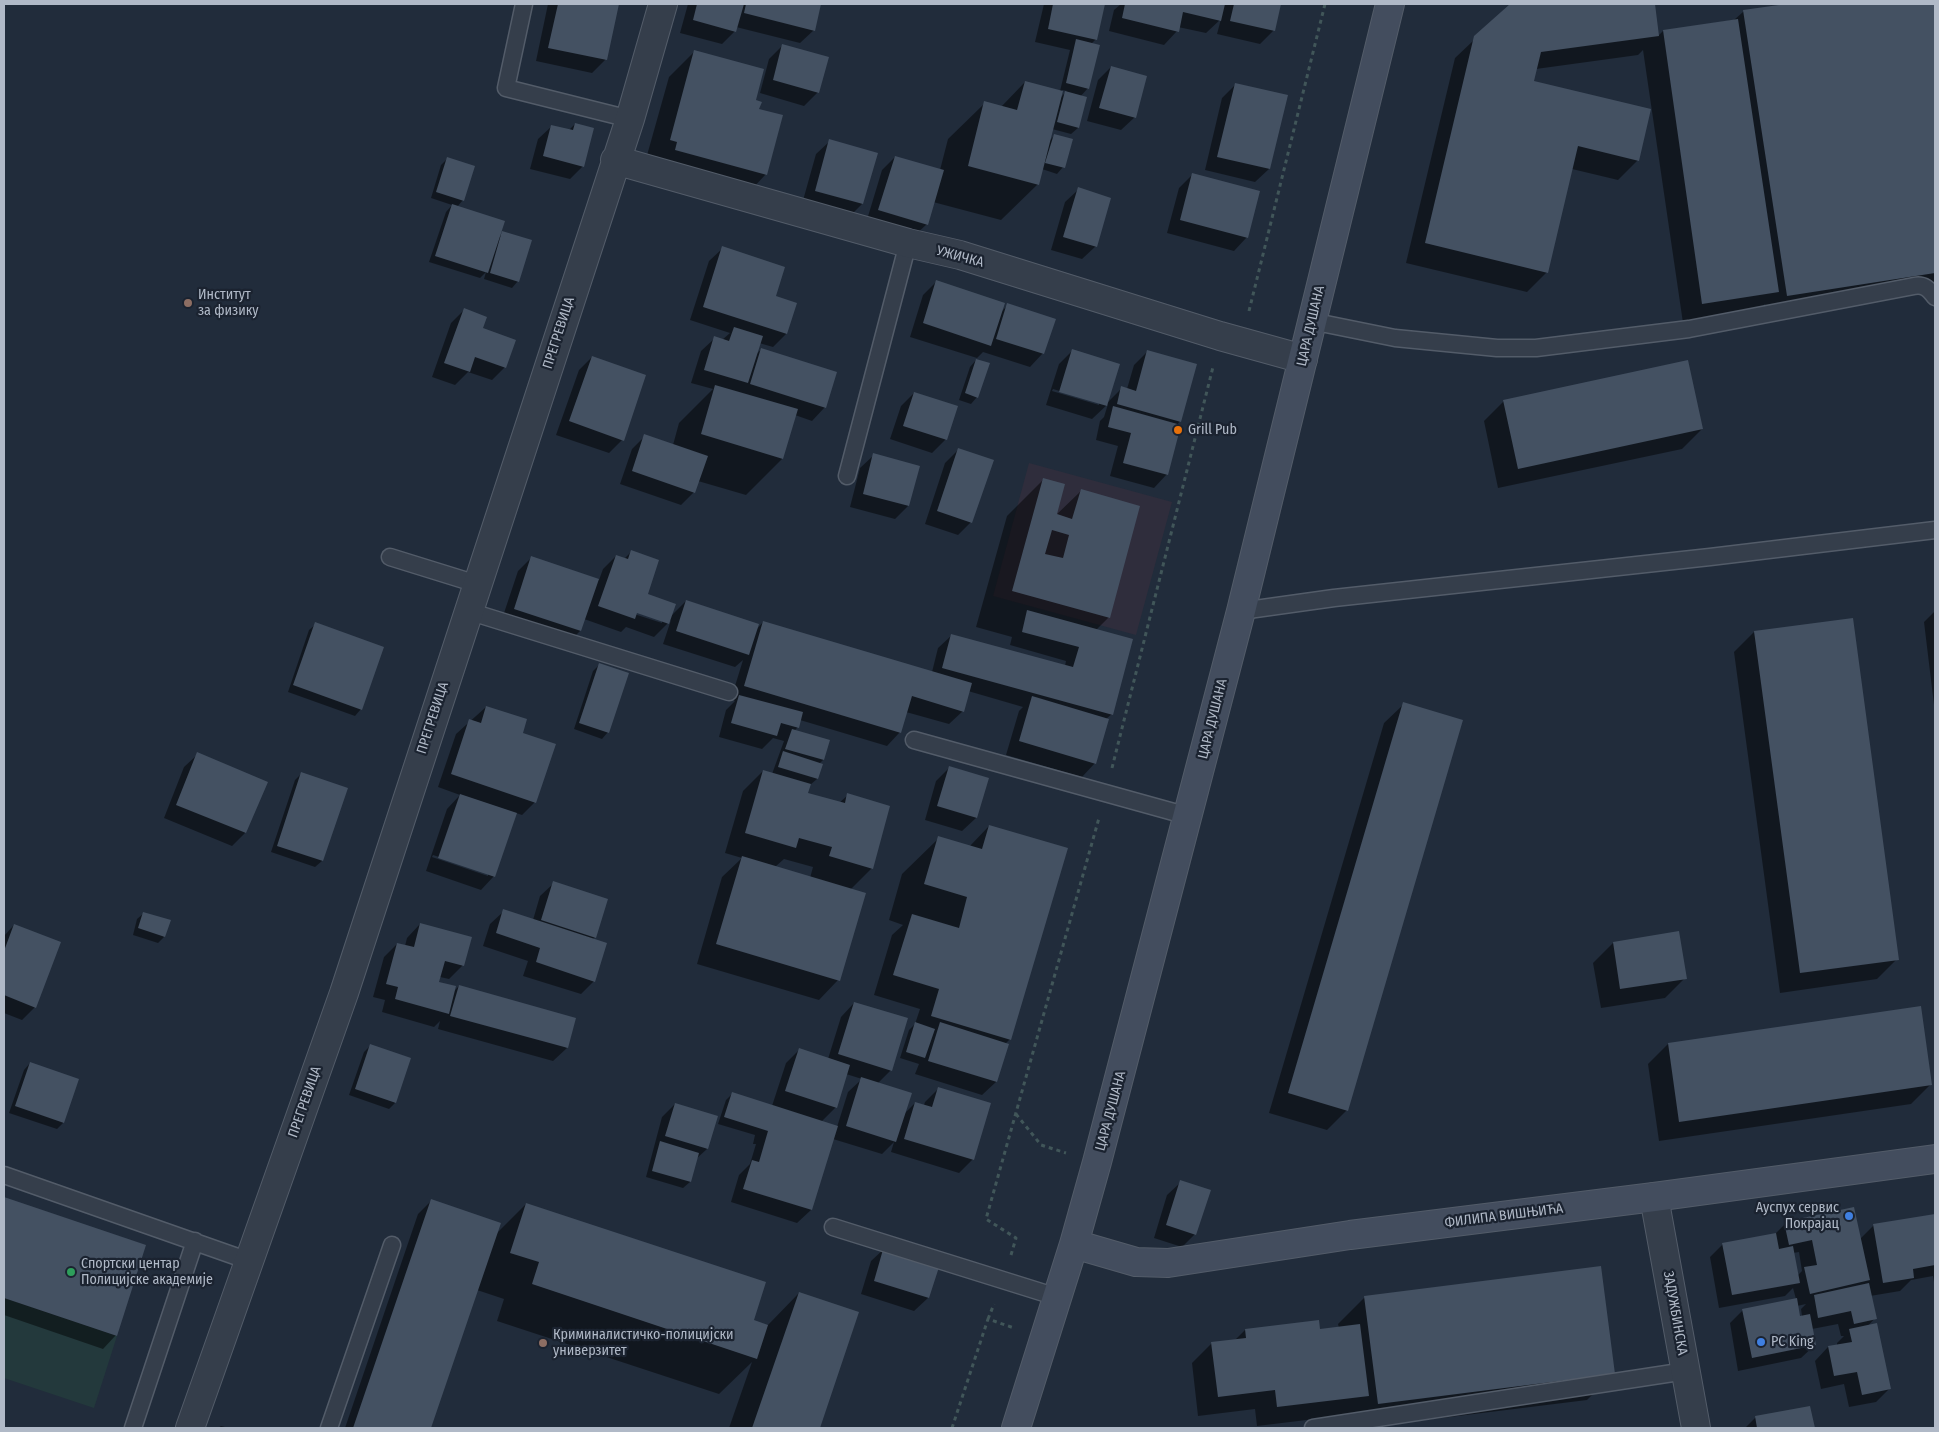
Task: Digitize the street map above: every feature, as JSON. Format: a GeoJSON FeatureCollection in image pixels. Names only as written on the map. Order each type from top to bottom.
{"type":"FeatureCollection","features":[{"type":"Feature","properties":{"kind":"main road","name":"ЦАРА ДУШАНА"},"geometry":{"type":"LineString","coordinates":[[1016,1428],[1098,1162],[1241,611],[1390,4]]}},
{"type":"Feature","properties":{"kind":"main road","name":"ФИЛИПА ВИШЊИЋА"},"geometry":{"type":"LineString","coordinates":[[1074,1244],[1136,1262],[1168,1263],[1350,1235],[1935,1159]]}},
{"type":"Feature","properties":{"kind":"street","name":"ПРЕГРЕВИЦА"},"geometry":{"type":"LineString","coordinates":[[190,1428],[344,993],[615,160],[630,119],[663,4]]}},
{"type":"Feature","properties":{"kind":"street","name":"УЖИЧКА"},"geometry":{"type":"LineString","coordinates":[[615,160],[960,256],[1220,336],[1304,359]]}},
{"type":"Feature","properties":{"kind":"street","name":"ЗАДУЖБИНСКА"},"geometry":{"type":"LineString","coordinates":[[1654,1197],[1696,1428]]}},
{"type":"Feature","properties":{"kind":"lane"},"geometry":{"type":"LineString","coordinates":[[524,4],[506,88],[630,119]]}},
{"type":"Feature","properties":{"kind":"lane"},"geometry":{"type":"LineString","coordinates":[[847,476],[908,243]]}},
{"type":"Feature","properties":{"kind":"lane"},"geometry":{"type":"LineString","coordinates":[[1311,321],[1395,338],[1497,348],[1536,348],[1689,329],[1919,285],[1929,289],[1935,298]]}},
{"type":"Feature","properties":{"kind":"lane"},"geometry":{"type":"LineString","coordinates":[[1241,611],[1334,598],[1935,530]]}},
{"type":"Feature","properties":{"kind":"lane"},"geometry":{"type":"LineString","coordinates":[[390,557],[477,584]]}},
{"type":"Feature","properties":{"kind":"lane"},"geometry":{"type":"LineString","coordinates":[[468,611],[730,692]]}},
{"type":"Feature","properties":{"kind":"lane"},"geometry":{"type":"LineString","coordinates":[[914,740],[1188,816]]}},
{"type":"Feature","properties":{"kind":"lane"},"geometry":{"type":"LineString","coordinates":[[4,1175],[249,1261]]}},
{"type":"Feature","properties":{"kind":"lane"},"geometry":{"type":"LineString","coordinates":[[833,1227],[1057,1297]]}},
{"type":"Feature","properties":{"kind":"lane"},"geometry":{"type":"LineString","coordinates":[[133,1428],[194,1241]]}},
{"type":"Feature","properties":{"kind":"lane"},"geometry":{"type":"LineString","coordinates":[[329,1428],[392,1245]]}},
{"type":"Feature","properties":{"kind":"lane"},"geometry":{"type":"LineString","coordinates":[[1313,1428],[1686,1372]]}},
{"type":"Feature","properties":{"kind":"path"},"geometry":{"type":"LineString","coordinates":[[952,1428],[1016,1238],[986,1220],[1106,793],[1220,336],[1248,314],[1325,4]]}},
{"type":"Feature","properties":{"kind":"path"},"geometry":{"type":"LineString","coordinates":[[1016,1114],[1041,1145],[1098,1162]]}},
{"type":"Feature","properties":{"kind":"path"},"geometry":{"type":"LineString","coordinates":[[988,1320],[1044,1338]]}},
{"type":"Feature","properties":{"kind":"shaded area"},"geometry":{"type":"Polygon","coordinates":[[[1029,463],[1172,502],[1136,635],[993,596],[1029,463]]]}},
{"type":"Feature","properties":{"kind":"green space"},"geometry":{"type":"Polygon","coordinates":[[[4,1298],[117,1336],[94,1408],[4,1378],[4,1298]]]}},
{"type":"Feature","properties":{"kind":"building"},"geometry":{"type":"Polygon","coordinates":[[[558,4],[619,4],[607,60],[548,48],[558,4]]]}},
{"type":"Feature","properties":{"kind":"building"},"geometry":{"type":"Polygon","coordinates":[[[697,4],[744,4],[736,32],[693,20],[697,4]]]}},
{"type":"Feature","properties":{"kind":"building"},"geometry":{"type":"Polygon","coordinates":[[[746,4],[821,4],[815,31],[744,13],[746,4]]]}},
{"type":"Feature","properties":{"kind":"building"},"geometry":{"type":"Polygon","coordinates":[[[1053,4],[1105,4],[1097,40],[1048,29],[1053,4]]]}},
{"type":"Feature","properties":{"kind":"building"},"geometry":{"type":"Polygon","coordinates":[[[1125,4],[1225,4],[1221,21],[1183,12],[1179,32],[1122,18],[1125,4]]]}},
{"type":"Feature","properties":{"kind":"building"},"geometry":{"type":"Polygon","coordinates":[[[1234,4],[1281,4],[1275,31],[1230,21],[1234,4]]]}},
{"type":"Feature","properties":{"kind":"building"},"geometry":{"type":"Polygon","coordinates":[[[1510,4],[1655,4],[1659,36],[1541,52],[1534,81],[1651,109],[1639,161],[1578,146],[1548,273],[1425,243],[1474,36],[1510,4]]]}},
{"type":"Feature","properties":{"kind":"building"},"geometry":{"type":"Polygon","coordinates":[[[1786,4],[1935,4],[1935,273],[1787,296],[1743,10],[1786,4]]]}},
{"type":"Feature","properties":{"kind":"building"},"geometry":{"type":"Polygon","coordinates":[[[1738,19],[1779,292],[1702,304],[1663,30],[1738,19]]]}},
{"type":"Feature","properties":{"kind":"building"},"geometry":{"type":"Polygon","coordinates":[[[1076,39],[1100,45],[1089,89],[1066,83],[1076,39]]]}},
{"type":"Feature","properties":{"kind":"building"},"geometry":{"type":"Polygon","coordinates":[[[782,44],[829,57],[819,93],[773,80],[782,44]]]}},
{"type":"Feature","properties":{"kind":"building"},"geometry":{"type":"Polygon","coordinates":[[[694,50],[764,69],[756,100],[762,102],[759,109],[783,115],[767,175],[675,150],[677,142],[670,140],[694,50]]]}},
{"type":"Feature","properties":{"kind":"building"},"geometry":{"type":"Polygon","coordinates":[[[1111,66],[1147,76],[1136,118],[1099,108],[1111,66]]]}},
{"type":"Feature","properties":{"kind":"building"},"geometry":{"type":"Polygon","coordinates":[[[1025,81],[1063,91],[1039,185],[968,166],[984,101],[1017,110],[1025,81]]]}},
{"type":"Feature","properties":{"kind":"building"},"geometry":{"type":"Polygon","coordinates":[[[1235,83],[1288,95],[1270,169],[1217,157],[1235,83]]]}},
{"type":"Feature","properties":{"kind":"building"},"geometry":{"type":"Polygon","coordinates":[[[1065,91],[1087,97],[1079,128],[1057,122],[1065,91]]]}},
{"type":"Feature","properties":{"kind":"building"},"geometry":{"type":"Polygon","coordinates":[[[575,123],[594,128],[584,167],[543,156],[551,125],[573,130],[575,123]]]}},
{"type":"Feature","properties":{"kind":"building"},"geometry":{"type":"Polygon","coordinates":[[[1054,134],[1073,139],[1065,168],[1045,163],[1054,134]]]}},
{"type":"Feature","properties":{"kind":"building"},"geometry":{"type":"Polygon","coordinates":[[[829,139],[878,153],[863,204],[815,191],[829,139]]]}},
{"type":"Feature","properties":{"kind":"building"},"geometry":{"type":"Polygon","coordinates":[[[895,156],[944,170],[928,225],[878,210],[895,156]]]}},
{"type":"Feature","properties":{"kind":"building"},"geometry":{"type":"Polygon","coordinates":[[[447,157],[475,166],[464,201],[436,192],[447,157]]]}},
{"type":"Feature","properties":{"kind":"building"},"geometry":{"type":"Polygon","coordinates":[[[1192,173],[1260,191],[1248,238],[1180,220],[1192,173]]]}},
{"type":"Feature","properties":{"kind":"building"},"geometry":{"type":"Polygon","coordinates":[[[1078,187],[1111,198],[1097,247],[1063,237],[1078,187]]]}},
{"type":"Feature","properties":{"kind":"building"},"geometry":{"type":"Polygon","coordinates":[[[452,204],[505,221],[488,273],[435,256],[452,204]]]}},
{"type":"Feature","properties":{"kind":"building"},"geometry":{"type":"Polygon","coordinates":[[[502,231],[532,240],[519,282],[490,273],[502,231]]]}},
{"type":"Feature","properties":{"kind":"building"},"geometry":{"type":"Polygon","coordinates":[[[722,246],[785,267],[776,296],[797,303],[787,334],[703,307],[722,246]]]}},
{"type":"Feature","properties":{"kind":"building"},"geometry":{"type":"Polygon","coordinates":[[[936,280],[1005,303],[991,346],[923,323],[936,280]]]}},
{"type":"Feature","properties":{"kind":"building"},"geometry":{"type":"Polygon","coordinates":[[[1007,303],[1056,319],[1044,354],[996,339],[1007,303]]]}},
{"type":"Feature","properties":{"kind":"building"},"geometry":{"type":"Polygon","coordinates":[[[464,308],[487,317],[483,328],[516,340],[506,368],[475,357],[470,372],[444,363],[464,308]]]}},
{"type":"Feature","properties":{"kind":"building"},"geometry":{"type":"Polygon","coordinates":[[[734,327],[763,336],[748,383],[704,370],[714,336],[729,341],[734,327]]]}},
{"type":"Feature","properties":{"kind":"building"},"geometry":{"type":"Polygon","coordinates":[[[761,348],[837,372],[826,408],[750,384],[761,348]]]}},
{"type":"Feature","properties":{"kind":"building"},"geometry":{"type":"Polygon","coordinates":[[[1072,349],[1120,364],[1107,406],[1059,392],[1072,349]]]}},
{"type":"Feature","properties":{"kind":"building"},"geometry":{"type":"Polygon","coordinates":[[[1147,350],[1197,364],[1181,422],[1117,404],[1121,386],[1136,391],[1147,350]]]}},
{"type":"Feature","properties":{"kind":"building"},"geometry":{"type":"Polygon","coordinates":[[[592,356],[646,375],[624,441],[569,421],[592,356]]]}},
{"type":"Feature","properties":{"kind":"building"},"geometry":{"type":"Polygon","coordinates":[[[976,359],[990,363],[978,398],[965,393],[976,359]]]}},
{"type":"Feature","properties":{"kind":"building"},"geometry":{"type":"Polygon","coordinates":[[[1688,360],[1703,429],[1518,469],[1503,400],[1688,360]]]}},
{"type":"Feature","properties":{"kind":"building"},"geometry":{"type":"Polygon","coordinates":[[[715,385],[798,409],[783,459],[701,434],[715,385]]]}},
{"type":"Feature","properties":{"kind":"building"},"geometry":{"type":"Polygon","coordinates":[[[914,392],[958,406],[947,440],[903,426],[914,392]]]}},
{"type":"Feature","properties":{"kind":"building"},"geometry":{"type":"Polygon","coordinates":[[[1113,406],[1181,425],[1168,475],[1123,463],[1131,433],[1108,427],[1113,406]]]}},
{"type":"Feature","properties":{"kind":"building"},"geometry":{"type":"Polygon","coordinates":[[[644,434],[708,456],[695,493],[632,471],[644,434]]]}},
{"type":"Feature","properties":{"kind":"building"},"geometry":{"type":"Polygon","coordinates":[[[958,448],[994,460],[972,523],[937,511],[958,448]]]}},
{"type":"Feature","properties":{"kind":"building"},"geometry":{"type":"Polygon","coordinates":[[[873,453],[920,466],[909,506],[863,494],[873,453]]]}},
{"type":"Feature","properties":{"kind":"building"},"geometry":{"type":"Polygon","coordinates":[[[1043,478],[1065,484],[1057,514],[1072,519],[1081,489],[1140,506],[1110,618],[1012,591],[1043,478]],[[1052,530],[1045,554],[1063,558],[1069,535],[1052,530]]]}},
{"type":"Feature","properties":{"kind":"building"},"geometry":{"type":"Polygon","coordinates":[[[631,550],[659,560],[648,594],[676,604],[669,624],[637,613],[635,619],[598,606],[616,555],[628,559],[631,550]]]}},
{"type":"Feature","properties":{"kind":"building"},"geometry":{"type":"Polygon","coordinates":[[[531,556],[599,579],[581,631],[514,609],[531,556]]]}},
{"type":"Feature","properties":{"kind":"building"},"geometry":{"type":"Polygon","coordinates":[[[686,600],[759,624],[749,655],[676,631],[686,600]]]}},
{"type":"Feature","properties":{"kind":"building"},"geometry":{"type":"Polygon","coordinates":[[[1027,610],[1133,639],[1113,715],[942,668],[951,634],[1073,667],[1079,647],[1022,632],[1027,610]]]}},
{"type":"Feature","properties":{"kind":"building"},"geometry":{"type":"Polygon","coordinates":[[[1853,618],[1899,960],[1800,973],[1754,631],[1853,618]]]}},
{"type":"Feature","properties":{"kind":"building"},"geometry":{"type":"Polygon","coordinates":[[[763,621],[972,683],[964,712],[912,696],[901,733],[744,686],[763,621]]]}},
{"type":"Feature","properties":{"kind":"building"},"geometry":{"type":"Polygon","coordinates":[[[315,622],[384,647],[362,710],[293,685],[315,622]]]}},
{"type":"Feature","properties":{"kind":"building"},"geometry":{"type":"Polygon","coordinates":[[[599,663],[629,673],[609,733],[579,723],[599,663]]]}},
{"type":"Feature","properties":{"kind":"building"},"geometry":{"type":"Polygon","coordinates":[[[739,695],[803,712],[799,728],[781,723],[777,736],[731,723],[739,695]]]}},
{"type":"Feature","properties":{"kind":"building"},"geometry":{"type":"Polygon","coordinates":[[[1032,696],[1109,719],[1096,764],[1019,741],[1032,696]]]}},
{"type":"Feature","properties":{"kind":"building"},"geometry":{"type":"Polygon","coordinates":[[[1403,702],[1463,720],[1348,1111],[1288,1093],[1403,702]]]}},
{"type":"Feature","properties":{"kind":"building"},"geometry":{"type":"Polygon","coordinates":[[[486,706],[527,719],[523,733],[556,744],[536,803],[451,774],[469,719],[481,723],[486,706]]]}},
{"type":"Feature","properties":{"kind":"building"},"geometry":{"type":"Polygon","coordinates":[[[792,729],[830,740],[824,760],[785,749],[792,729]]]}},
{"type":"Feature","properties":{"kind":"building"},"geometry":{"type":"Polygon","coordinates":[[[783,751],[823,764],[818,779],[778,767],[783,751]]]}},
{"type":"Feature","properties":{"kind":"building"},"geometry":{"type":"Polygon","coordinates":[[[197,752],[268,782],[246,833],[176,805],[197,752]]]}},
{"type":"Feature","properties":{"kind":"building"},"geometry":{"type":"Polygon","coordinates":[[[949,766],[989,778],[977,818],[937,806],[949,766]]]}},
{"type":"Feature","properties":{"kind":"building"},"geometry":{"type":"Polygon","coordinates":[[[763,770],[811,784],[808,793],[845,803],[847,793],[890,806],[873,869],[829,856],[832,847],[799,838],[796,848],[745,833],[763,770]]]}},
{"type":"Feature","properties":{"kind":"building"},"geometry":{"type":"Polygon","coordinates":[[[301,772],[348,788],[323,861],[277,846],[301,772]]]}},
{"type":"Feature","properties":{"kind":"building"},"geometry":{"type":"Polygon","coordinates":[[[460,794],[517,813],[495,877],[438,858],[460,794]]]}},
{"type":"Feature","properties":{"kind":"building"},"geometry":{"type":"Polygon","coordinates":[[[989,825],[1068,848],[1011,1040],[931,1016],[939,989],[893,975],[912,914],[959,928],[967,897],[924,884],[938,836],[982,849],[989,825]]]}},
{"type":"Feature","properties":{"kind":"building"},"geometry":{"type":"Polygon","coordinates":[[[742,856],[866,893],[840,981],[716,944],[742,856]]]}},
{"type":"Feature","properties":{"kind":"building"},"geometry":{"type":"Polygon","coordinates":[[[553,881],[608,899],[596,938],[541,920],[553,881]]]}},
{"type":"Feature","properties":{"kind":"building"},"geometry":{"type":"Polygon","coordinates":[[[503,909],[607,943],[595,982],[536,962],[540,948],[496,933],[503,909]]]}},
{"type":"Feature","properties":{"kind":"building"},"geometry":{"type":"Polygon","coordinates":[[[143,912],[171,920],[165,937],[138,928],[143,912]]]}},
{"type":"Feature","properties":{"kind":"building"},"geometry":{"type":"Polygon","coordinates":[[[420,923],[472,937],[464,966],[445,961],[439,982],[456,986],[449,1014],[395,999],[398,987],[386,984],[397,943],[414,947],[420,923]]]}},
{"type":"Feature","properties":{"kind":"building"},"geometry":{"type":"Polygon","coordinates":[[[14,924],[61,942],[36,1008],[4,995],[4,951],[14,924]]]}},
{"type":"Feature","properties":{"kind":"building"},"geometry":{"type":"Polygon","coordinates":[[[1679,931],[1687,979],[1620,989],[1613,942],[1679,931]]]}},
{"type":"Feature","properties":{"kind":"building"},"geometry":{"type":"Polygon","coordinates":[[[459,985],[576,1018],[568,1048],[450,1016],[459,985]]]}},
{"type":"Feature","properties":{"kind":"building"},"geometry":{"type":"Polygon","coordinates":[[[854,1002],[908,1018],[892,1071],[838,1054],[854,1002]]]}},
{"type":"Feature","properties":{"kind":"building"},"geometry":{"type":"Polygon","coordinates":[[[1921,1006],[1932,1085],[1679,1122],[1668,1043],[1921,1006]]]}},
{"type":"Feature","properties":{"kind":"building"},"geometry":{"type":"Polygon","coordinates":[[[915,1022],[935,1029],[925,1058],[906,1052],[915,1022]]]}},
{"type":"Feature","properties":{"kind":"building"},"geometry":{"type":"Polygon","coordinates":[[[940,1022],[1009,1044],[997,1082],[928,1061],[940,1022]]]}},
{"type":"Feature","properties":{"kind":"building"},"geometry":{"type":"Polygon","coordinates":[[[370,1044],[411,1058],[396,1103],[355,1089],[370,1044]]]}},
{"type":"Feature","properties":{"kind":"building"},"geometry":{"type":"Polygon","coordinates":[[[799,1048],[850,1065],[837,1108],[785,1091],[799,1048]]]}},
{"type":"Feature","properties":{"kind":"building"},"geometry":{"type":"Polygon","coordinates":[[[30,1062],[79,1079],[64,1123],[15,1106],[30,1062]]]}},
{"type":"Feature","properties":{"kind":"building"},"geometry":{"type":"Polygon","coordinates":[[[861,1077],[912,1093],[896,1142],[846,1126],[861,1077]]]}},
{"type":"Feature","properties":{"kind":"building"},"geometry":{"type":"Polygon","coordinates":[[[938,1087],[991,1103],[974,1160],[904,1139],[915,1102],[932,1107],[938,1087]]]}},
{"type":"Feature","properties":{"kind":"building"},"geometry":{"type":"Polygon","coordinates":[[[732,1092],[838,1126],[812,1210],[743,1189],[752,1160],[759,1162],[768,1131],[724,1117],[732,1092]]]}},
{"type":"Feature","properties":{"kind":"building"},"geometry":{"type":"Polygon","coordinates":[[[675,1103],[718,1116],[708,1149],[665,1136],[675,1103]]]}},
{"type":"Feature","properties":{"kind":"building"},"geometry":{"type":"Polygon","coordinates":[[[660,1141],[699,1153],[691,1182],[652,1171],[660,1141]]]}},
{"type":"Feature","properties":{"kind":"building"},"geometry":{"type":"Polygon","coordinates":[[[1180,1180],[1211,1190],[1196,1235],[1166,1225],[1180,1180]]]}},
{"type":"Feature","properties":{"kind":"building","name":"Спортски центар Полицијске академије"},"geometry":{"type":"Polygon","coordinates":[[[4,1197],[146,1245],[117,1336],[4,1298],[4,1197]]]}},
{"type":"Feature","properties":{"kind":"building"},"geometry":{"type":"Polygon","coordinates":[[[431,1199],[501,1223],[431,1428],[353,1428],[431,1199]]]}},
{"type":"Feature","properties":{"kind":"building"},"geometry":{"type":"Polygon","coordinates":[[[526,1203],[766,1282],[754,1320],[768,1325],[757,1359],[532,1284],[539,1262],[510,1253],[526,1203]]]}},
{"type":"Feature","properties":{"kind":"building"},"geometry":{"type":"Polygon","coordinates":[[[1854,1207],[1870,1280],[1810,1294],[1804,1267],[1817,1265],[1812,1240],[1789,1245],[1784,1222],[1854,1207]]]}},
{"type":"Feature","properties":{"kind":"building"},"geometry":{"type":"Polygon","coordinates":[[[1935,1214],[1935,1265],[1913,1269],[1914,1278],[1883,1283],[1873,1224],[1935,1214]]]}},
{"type":"Feature","properties":{"kind":"building"},"geometry":{"type":"Polygon","coordinates":[[[1776,1233],[1779,1249],[1793,1246],[1800,1283],[1732,1295],[1722,1243],[1776,1233]]]}},
{"type":"Feature","properties":{"kind":"building"},"geometry":{"type":"Polygon","coordinates":[[[884,1246],[940,1264],[929,1298],[874,1281],[884,1246]]]}},
{"type":"Feature","properties":{"kind":"building"},"geometry":{"type":"Polygon","coordinates":[[[1601,1266],[1615,1374],[1378,1404],[1364,1296],[1601,1266]]]}},
{"type":"Feature","properties":{"kind":"building"},"geometry":{"type":"Polygon","coordinates":[[[1869,1283],[1877,1319],[1854,1324],[1851,1311],[1818,1318],[1814,1295],[1869,1283]]]}},
{"type":"Feature","properties":{"kind":"building"},"geometry":{"type":"Polygon","coordinates":[[[799,1292],[859,1312],[820,1428],[752,1428],[799,1292]]]}},
{"type":"Feature","properties":{"kind":"building"},"geometry":{"type":"Polygon","coordinates":[[[1797,1298],[1800,1316],[1810,1314],[1816,1345],[1752,1358],[1742,1309],[1797,1298]]]}},
{"type":"Feature","properties":{"kind":"building"},"geometry":{"type":"Polygon","coordinates":[[[1319,1320],[1320,1329],[1360,1324],[1369,1396],[1277,1407],[1275,1390],[1218,1397],[1211,1342],[1246,1338],[1245,1329],[1319,1320]]]}},
{"type":"Feature","properties":{"kind":"building"},"geometry":{"type":"Polygon","coordinates":[[[1877,1323],[1891,1389],[1862,1395],[1857,1372],[1834,1376],[1828,1346],[1852,1342],[1849,1329],[1877,1323]]]}},
{"type":"Feature","properties":{"kind":"building"},"geometry":{"type":"Polygon","coordinates":[[[1810,1406],[1815,1428],[1757,1428],[1755,1416],[1810,1406]]]}},
{"type":"Feature","properties":{"kind":"place","name":"Институт за физику"},"geometry":{"type":"Point","coordinates":[188,303]}},
{"type":"Feature","properties":{"kind":"place","name":"Grill Pub"},"geometry":{"type":"Point","coordinates":[1178,430]}},
{"type":"Feature","properties":{"kind":"place","name":"Ауспух сервис Покрајац"},"geometry":{"type":"Point","coordinates":[1849,1216]}},
{"type":"Feature","properties":{"kind":"place","name":"Спортски центар Полицијске академије"},"geometry":{"type":"Point","coordinates":[71,1272]}},
{"type":"Feature","properties":{"kind":"place","name":"PC King"},"geometry":{"type":"Point","coordinates":[1761,1342]}},
{"type":"Feature","properties":{"kind":"place","name":"Криминалистичко-полицијски универзитет"},"geometry":{"type":"Point","coordinates":[543,1343]}}]}
